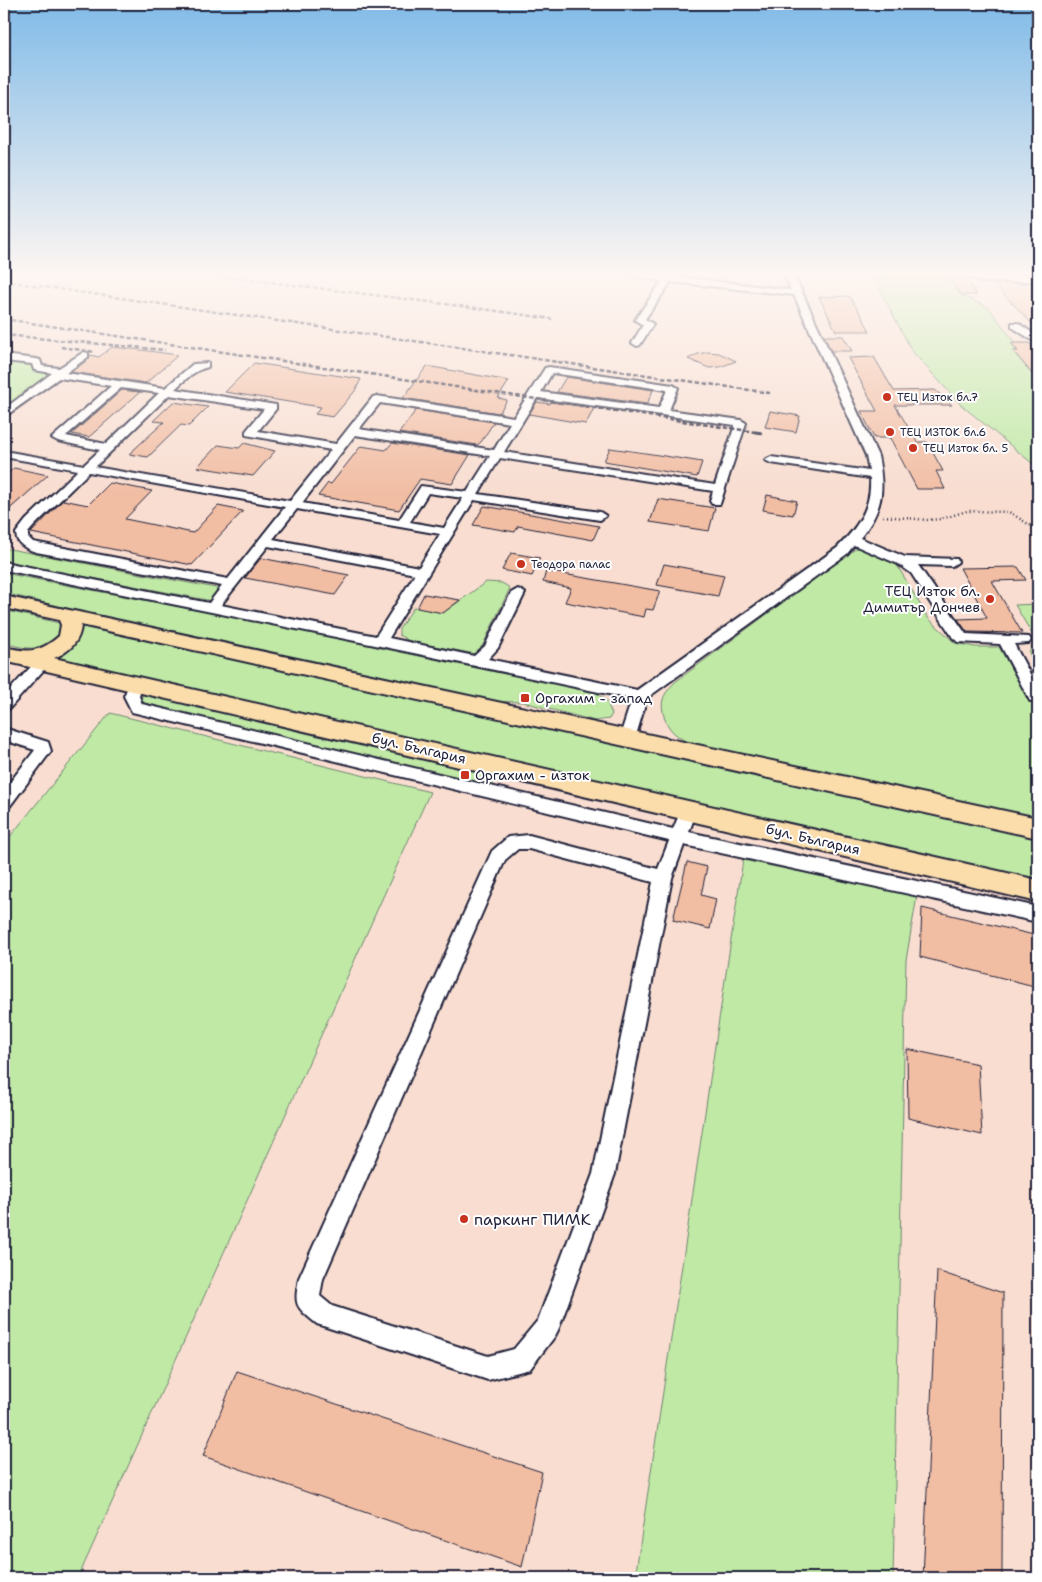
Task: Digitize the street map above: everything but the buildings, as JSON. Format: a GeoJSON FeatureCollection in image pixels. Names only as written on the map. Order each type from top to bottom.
{"type":"FeatureCollection","features":[{"type":"Feature","properties":{"kind":"highway"},"geometry":{"type":"LineString","coordinates":[[4,602],[627,740],[1038,828]]}},
{"type":"Feature","properties":{"kind":"highway"},"geometry":{"type":"LineString","coordinates":[[35,661],[48,654],[72,633],[73,625],[68,616]]}},
{"type":"Feature","properties":{"kind":"highway","name":"бул. България"},"geometry":{"type":"LineString","coordinates":[[4,654],[137,682],[1038,891]]}},
{"type":"Feature","properties":{"kind":"street"},"geometry":{"type":"LineString","coordinates":[[627,740],[640,696],[813,573],[853,540],[872,515],[876,500],[877,476],[865,439],[823,349]]}},
{"type":"Feature","properties":{"kind":"street"},"geometry":{"type":"LineString","coordinates":[[4,414],[60,374],[84,354]]}},
{"type":"Feature","properties":{"kind":"street"},"geometry":{"type":"LineString","coordinates":[[4,358],[36,362],[38,368],[60,374],[272,407],[250,433],[339,448]]}},
{"type":"Feature","properties":{"kind":"street"},"geometry":{"type":"LineString","coordinates":[[204,365],[197,366],[185,374],[169,392],[30,522],[22,533],[24,542],[36,548],[230,584]]}},
{"type":"Feature","properties":{"kind":"street"},"geometry":{"type":"LineString","coordinates":[[380,641],[549,370],[673,388],[663,412]]}},
{"type":"Feature","properties":{"kind":"street"},"geometry":{"type":"LineString","coordinates":[[108,448],[58,438],[119,384]]}},
{"type":"Feature","properties":{"kind":"street"},"geometry":{"type":"LineString","coordinates":[[534,394],[741,423],[716,501]]}},
{"type":"Feature","properties":{"kind":"street"},"geometry":{"type":"LineString","coordinates":[[212,608],[377,399],[517,421]]}},
{"type":"Feature","properties":{"kind":"street"},"geometry":{"type":"LineString","coordinates":[[352,431],[720,489]]}},
{"type":"Feature","properties":{"kind":"street"},"geometry":{"type":"LineString","coordinates":[[4,454],[448,532]]}},
{"type":"Feature","properties":{"kind":"street"},"geometry":{"type":"LineString","coordinates":[[771,460],[877,476]]}},
{"type":"Feature","properties":{"kind":"street"},"geometry":{"type":"LineString","coordinates":[[402,524],[426,489],[600,516]]}},
{"type":"Feature","properties":{"kind":"street"},"geometry":{"type":"LineString","coordinates":[[853,540],[903,561],[916,570],[958,635],[963,639],[974,641],[1024,640]]}},
{"type":"Feature","properties":{"kind":"street"},"geometry":{"type":"LineString","coordinates":[[263,541],[423,572]]}},
{"type":"Feature","properties":{"kind":"street"},"geometry":{"type":"LineString","coordinates":[[903,561],[952,562]]}},
{"type":"Feature","properties":{"kind":"street"},"geometry":{"type":"LineString","coordinates":[[4,566],[380,641],[640,696]]}},
{"type":"Feature","properties":{"kind":"street"},"geometry":{"type":"LineString","coordinates":[[477,662],[491,648],[518,592]]}},
{"type":"Feature","properties":{"kind":"street"},"geometry":{"type":"LineString","coordinates":[[1005,641],[1035,697]]}},
{"type":"Feature","properties":{"kind":"street"},"geometry":{"type":"LineString","coordinates":[[4,705],[35,661]]}},
{"type":"Feature","properties":{"kind":"street"},"geometry":{"type":"LineString","coordinates":[[137,682],[131,692],[131,702],[137,708],[680,837],[932,890],[1038,915]]}},
{"type":"Feature","properties":{"kind":"street"},"geometry":{"type":"LineString","coordinates":[[4,734],[42,746],[43,751],[4,802]]}},
{"type":"Feature","properties":{"kind":"street"},"geometry":{"type":"LineString","coordinates":[[663,878],[529,842],[514,842],[498,856],[311,1278],[307,1301],[325,1316],[488,1368],[521,1360],[547,1328],[604,1174],[663,878],[689,810]]}},
{"type":"Feature","properties":{"kind":"street"},"geometry":{"type":"LineString","coordinates":[[932,890],[933,866]]}},
{"type":"Feature","properties":{"kind":"path"},"geometry":{"type":"LineString","coordinates":[[872,515],[928,520],[941,519],[966,511],[1009,512],[1038,530]]}},
{"type":"Feature","properties":{"kind":"shaded area"},"geometry":{"type":"Polygon","coordinates":[[[4,349],[1038,349],[1038,1578],[4,1578],[4,349]]]}},
{"type":"Feature","properties":{"kind":"green space"},"geometry":{"type":"Polygon","coordinates":[[[911,349],[1015,349],[1038,380],[1038,468],[960,404],[911,349]]]}},
{"type":"Feature","properties":{"kind":"green space"},"geometry":{"type":"Polygon","coordinates":[[[4,361],[31,365],[33,370],[54,373],[4,410],[4,361]]]}},
{"type":"Feature","properties":{"kind":"green space"},"geometry":{"type":"Polygon","coordinates":[[[858,547],[897,565],[928,618],[955,643],[975,647],[999,647],[1027,696],[1038,705],[1038,820],[704,748],[682,739],[667,724],[662,703],[666,692],[675,682],[858,547]]]}},
{"type":"Feature","properties":{"kind":"green space"},"geometry":{"type":"Polygon","coordinates":[[[4,548],[221,589],[212,601],[4,561],[4,548]]]}},
{"type":"Feature","properties":{"kind":"green space"},"geometry":{"type":"Polygon","coordinates":[[[4,573],[371,644],[595,692],[606,700],[612,714],[609,719],[595,721],[523,702],[482,701],[170,633],[4,593],[4,573]]]}},
{"type":"Feature","properties":{"kind":"green space"},"geometry":{"type":"Polygon","coordinates":[[[486,582],[502,583],[510,588],[480,651],[476,654],[411,642],[399,635],[399,629],[414,607],[443,613],[486,582]]]}},
{"type":"Feature","properties":{"kind":"green space"},"geometry":{"type":"Polygon","coordinates":[[[1038,604],[1038,668],[1029,653],[1035,639],[1015,605],[1038,604]]]}},
{"type":"Feature","properties":{"kind":"green space"},"geometry":{"type":"Polygon","coordinates":[[[4,610],[59,623],[63,627],[59,639],[38,648],[19,647],[4,643],[4,610]]]}},
{"type":"Feature","properties":{"kind":"green space"},"geometry":{"type":"Polygon","coordinates":[[[83,627],[1038,836],[1038,882],[60,660],[58,657],[78,636],[83,627]]]}},
{"type":"Feature","properties":{"kind":"green space"},"geometry":{"type":"Polygon","coordinates":[[[144,692],[481,770],[496,781],[492,785],[468,785],[149,708],[141,699],[144,692]]]}},
{"type":"Feature","properties":{"kind":"green space"},"geometry":{"type":"Polygon","coordinates":[[[110,713],[430,792],[78,1578],[4,1578],[4,844],[110,713]]]}},
{"type":"Feature","properties":{"kind":"green space"},"geometry":{"type":"Polygon","coordinates":[[[743,860],[917,896],[906,960],[893,1578],[635,1578],[743,860]]]}},
{"type":"Feature","properties":{"kind":"railway"},"geometry":{"type":"LineString","coordinates":[[73,349],[95,352]]}},
{"type":"Feature","properties":{"kind":"railway"},"geometry":{"type":"LineString","coordinates":[[152,349],[165,350]]}},
{"type":"Feature","properties":{"kind":"railway"},"geometry":{"type":"LineString","coordinates":[[202,349],[762,433],[755,432]]}},
{"type":"Feature","properties":{"kind":"railway"},"geometry":{"type":"LineString","coordinates":[[468,349],[770,393]]}},
{"type":"Feature","properties":{"kind":"place","name":"ТЕЦ Изток бл.7"},"geometry":{"type":"Point","coordinates":[887,397]}},
{"type":"Feature","properties":{"kind":"place","name":"ТЕЦ ИЗТОК бл.6"},"geometry":{"type":"Point","coordinates":[890,432]}},
{"type":"Feature","properties":{"kind":"place","name":"ТЕЦ Изток бл. 5"},"geometry":{"type":"Point","coordinates":[913,448]}},
{"type":"Feature","properties":{"kind":"place","name":"Теодора палас"},"geometry":{"type":"Point","coordinates":[521,564]}},
{"type":"Feature","properties":{"kind":"place","name":"ТЕЦ Изток бл. Димитър Дончев"},"geometry":{"type":"Point","coordinates":[990,599]}},
{"type":"Feature","properties":{"kind":"place","name":"Оргахим - запад"},"geometry":{"type":"Point","coordinates":[525,698]}},
{"type":"Feature","properties":{"kind":"place","name":"Оргахим - изток"},"geometry":{"type":"Point","coordinates":[465,775]}},
{"type":"Feature","properties":{"kind":"place","name":"паркинг ПИМК"},"geometry":{"type":"Point","coordinates":[464,1219]}}]}
